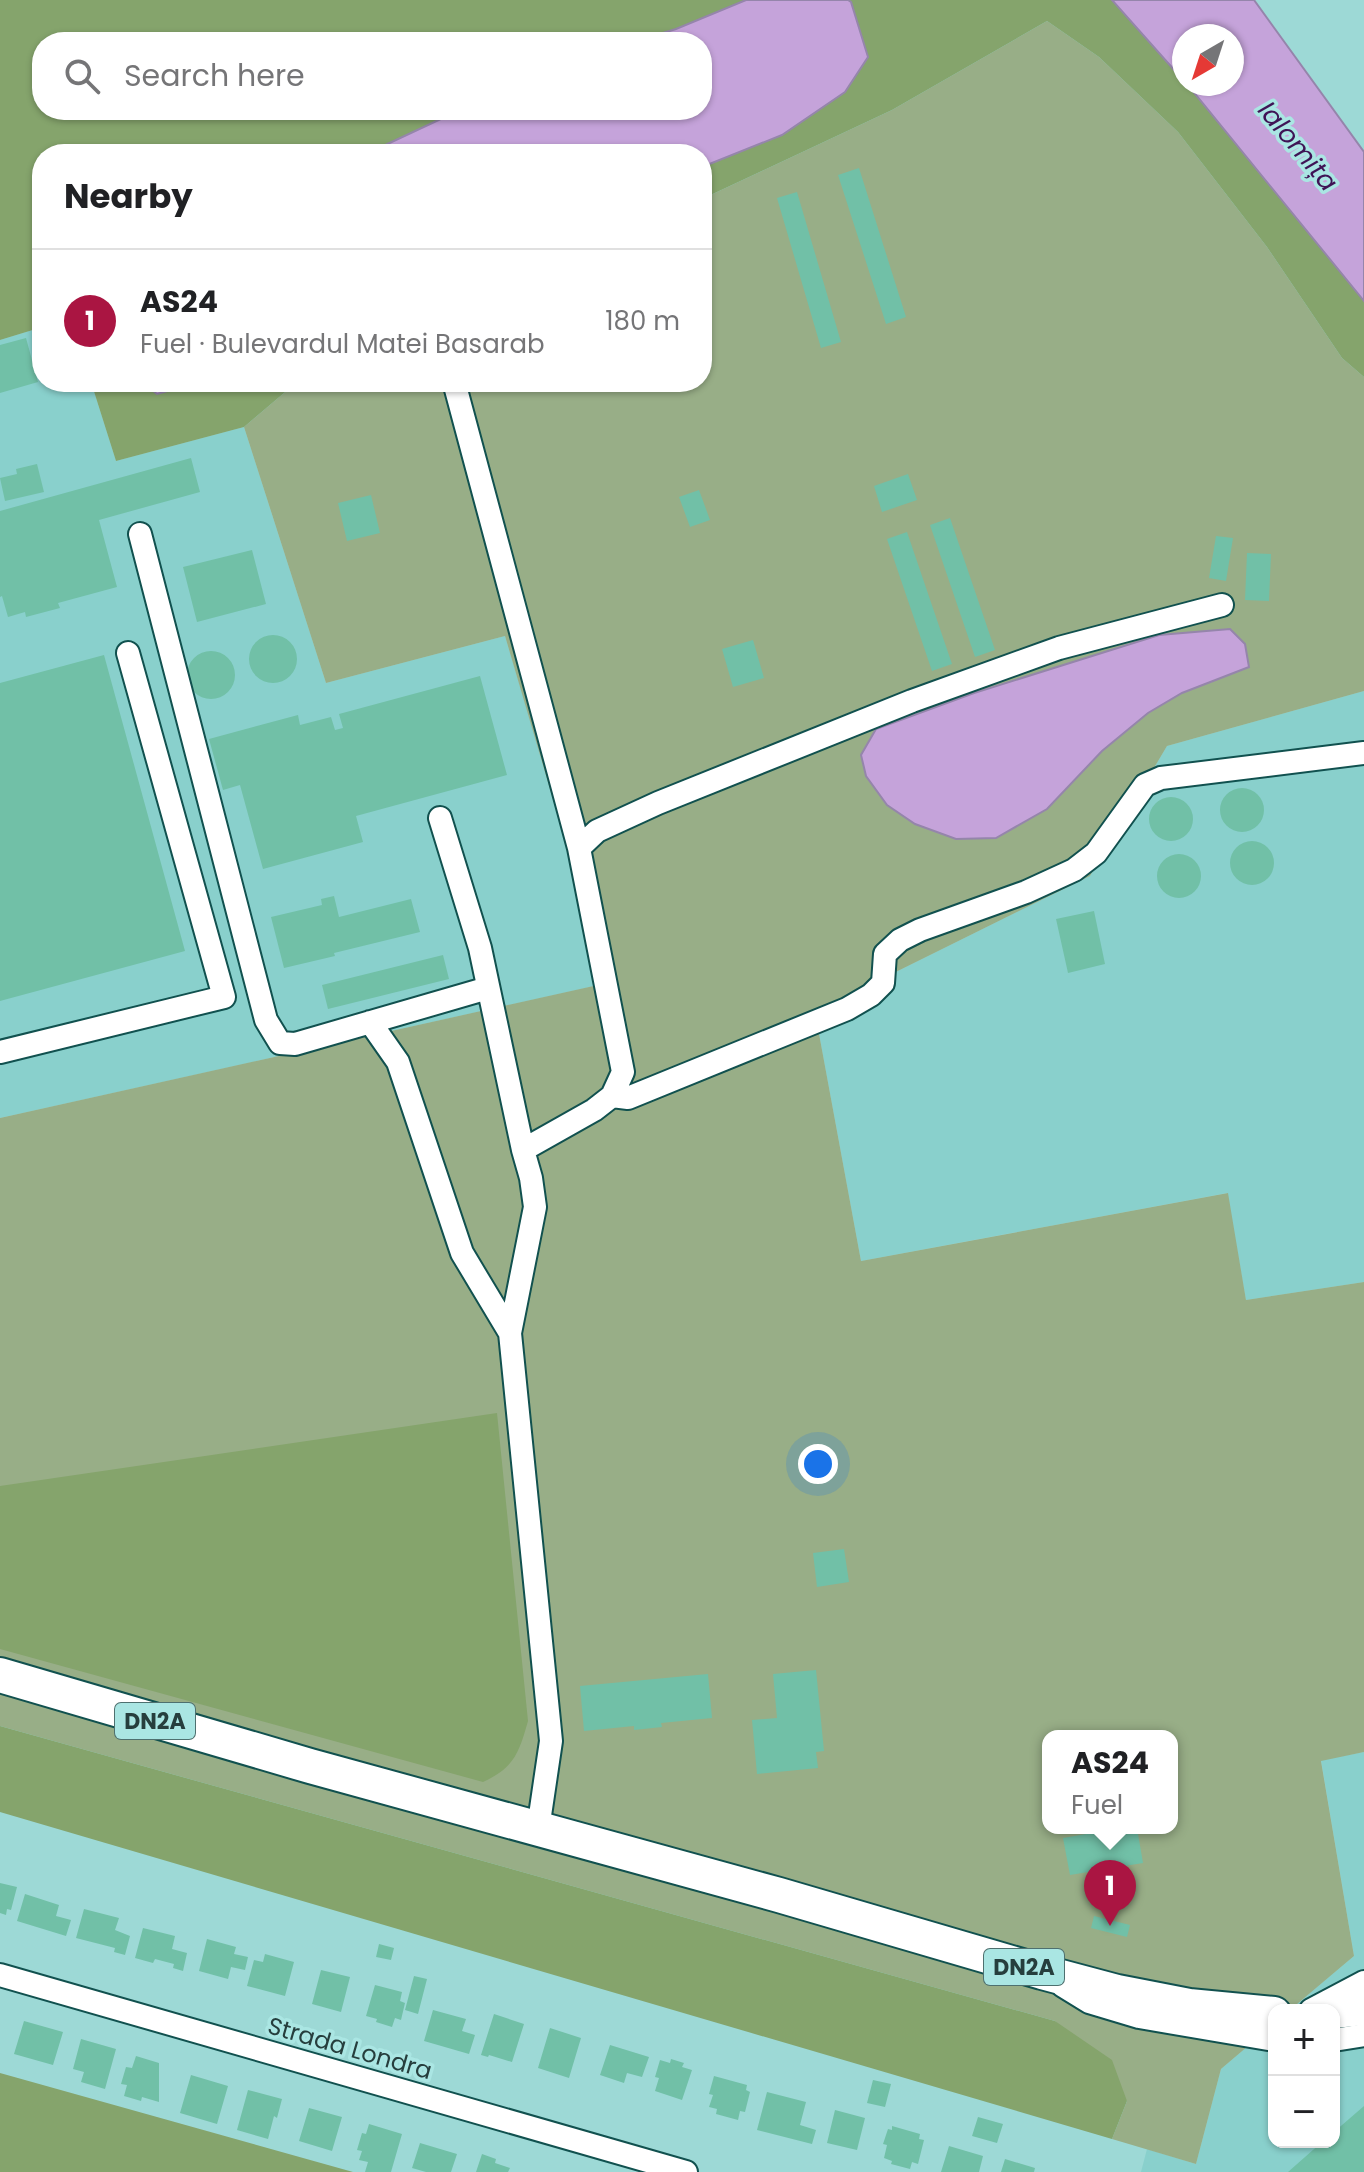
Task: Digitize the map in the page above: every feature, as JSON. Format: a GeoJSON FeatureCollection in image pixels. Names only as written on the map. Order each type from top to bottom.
{"type":"FeatureCollection","features":[{"type":"Feature","properties":{"kind":"highway","name":"DN2A"},"geometry":{"type":"LineString","coordinates":[[0,1675],[310,1766],[779,1895],[1042,1972],[1117,1992],[1189,2006],[1268,2013]]}},
{"type":"Feature","properties":{"kind":"highway"},"geometry":{"type":"LineString","coordinates":[[1340,2010],[1364,2008]]}},
{"type":"Feature","properties":{"kind":"street"},"geometry":{"type":"LineString","coordinates":[[457,392],[579,848],[623,1072],[612,1096],[594,1110],[523,1150]]}},
{"type":"Feature","properties":{"kind":"street"},"geometry":{"type":"LineString","coordinates":[[140,534],[266,1020],[280,1043],[295,1044],[488,988]]}},
{"type":"Feature","properties":{"kind":"street"},"geometry":{"type":"LineString","coordinates":[[579,848],[597,831],[658,803],[912,701],[1059,648],[1222,605]]}},
{"type":"Feature","properties":{"kind":"street"},"geometry":{"type":"LineString","coordinates":[[0,1052],[224,997],[128,653]]}},
{"type":"Feature","properties":{"kind":"street"},"geometry":{"type":"LineString","coordinates":[[612,1096],[628,1098],[847,1009],[871,995],[883,983],[885,954],[900,940],[1026,892],[1074,870],[1096,853],[1145,785],[1161,778],[1364,753]]}},
{"type":"Feature","properties":{"kind":"street"},"geometry":{"type":"LineString","coordinates":[[440,818],[480,948],[535,1207],[510,1333],[551,1741],[538,1829]]}},
{"type":"Feature","properties":{"kind":"street"},"geometry":{"type":"LineString","coordinates":[[370,1022],[398,1062],[462,1253],[510,1333]]}},
{"type":"Feature","properties":{"kind":"street"},"geometry":{"type":"LineString","coordinates":[[1042,1972],[1089,2002],[1139,2017],[1268,2039]]}},
{"type":"Feature","properties":{"kind":"street","name":"Strada Londra"},"geometry":{"type":"LineString","coordinates":[[0,1975],[686,2172]]}},
{"type":"Feature","properties":{"kind":"street"},"geometry":{"type":"LineString","coordinates":[[1322,2004],[1364,1982]]}},
{"type":"Feature","properties":{"kind":"street"},"geometry":{"type":"LineString","coordinates":[[1340,2039],[1364,2035]]}},
{"type":"Feature","properties":{"kind":"shaded area"},"geometry":{"type":"Polygon","coordinates":[[[32,330],[32,392],[94,392],[116,461],[244,427],[326,683],[505,636],[608,983],[0,1118],[0,340],[32,330]]]}},
{"type":"Feature","properties":{"kind":"shaded area"},"geometry":{"type":"Polygon","coordinates":[[[1364,691],[1364,1282],[1246,1300],[1227,1193],[861,1261],[815,1012],[1090,876],[1167,746],[1364,691]]]}},
{"type":"Feature","properties":{"kind":"shaded area"},"geometry":{"type":"Polygon","coordinates":[[[1364,1752],[1364,2172],[1141,2172],[1147,2149],[1196,2164],[1221,2069],[1268,2029],[1268,2148],[1340,2148],[1340,2004],[1297,2004],[1354,1956],[1321,1760],[1364,1752]]]}},
{"type":"Feature","properties":{"kind":"green space"},"geometry":{"type":"Polygon","coordinates":[[[0,0],[1112,0],[1172,68],[1172,96],[1198,96],[1364,301],[1364,377],[1342,358],[1267,247],[1178,132],[1099,57],[1047,21],[892,110],[712,194],[712,144],[32,144],[32,330],[0,340],[0,0]]]}},
{"type":"Feature","properties":{"kind":"green space"},"geometry":{"type":"Polygon","coordinates":[[[1047,21],[1099,57],[1178,132],[1267,247],[1342,358],[1364,377],[1364,691],[1167,746],[1090,876],[815,1012],[861,1261],[1228,1193],[1246,1300],[1364,1282],[1364,1752],[1321,1761],[1354,1956],[1297,2004],[1268,2004],[1268,2029],[1221,2069],[1196,2164],[1112,2139],[1127,2101],[1055,2021],[0,1726],[0,1118],[607,983],[505,636],[326,683],[244,427],[285,392],[712,392],[712,194],[892,110],[1047,21]]]}},
{"type":"Feature","properties":{"kind":"green space"},"geometry":{"type":"Polygon","coordinates":[[[94,392],[285,392],[244,427],[116,461],[94,392]]]}},
{"type":"Feature","properties":{"kind":"green space"},"geometry":{"type":"Polygon","coordinates":[[[497,1413],[528,1721],[514,1758],[502,1771],[483,1782],[0,1649],[0,1486],[497,1413]]]}},
{"type":"Feature","properties":{"kind":"green space"},"geometry":{"type":"Polygon","coordinates":[[[0,1726],[1055,2021],[1112,2060],[1127,2101],[1112,2139],[0,1812],[0,1726]]]}},
{"type":"Feature","properties":{"kind":"green space"},"geometry":{"type":"Polygon","coordinates":[[[0,2073],[353,2172],[0,2172],[0,2073]]]}},
{"type":"Feature","properties":{"kind":"water"},"geometry":{"type":"Polygon","coordinates":[[[746,0],[848,0],[868,57],[845,92],[782,135],[712,163],[712,144],[387,144],[439,120],[712,120],[712,32],[666,32],[746,0]]]}},
{"type":"Feature","properties":{"kind":"water","name":"Ialomița"},"geometry":{"type":"Polygon","coordinates":[[[1112,0],[1254,0],[1364,152],[1364,301],[1197,96],[1244,96],[1244,24],[1172,24],[1172,68],[1112,0]]]}},
{"type":"Feature","properties":{"kind":"water"},"geometry":{"type":"Polygon","coordinates":[[[1230,629],[1245,644],[1249,667],[1182,693],[1148,713],[1102,751],[1047,809],[996,838],[956,839],[915,824],[887,805],[866,776],[861,755],[876,729],[974,693],[1159,635],[1230,629]]]}},
{"type":"Feature","properties":{"kind":"building"},"geometry":{"type":"Polygon","coordinates":[[[859,168],[906,317],[886,324],[838,175],[859,168]]]}},
{"type":"Feature","properties":{"kind":"building"},"geometry":{"type":"Polygon","coordinates":[[[797,192],[841,342],[821,348],[777,198],[797,192]]]}},
{"type":"Feature","properties":{"kind":"building"},"geometry":{"type":"Polygon","coordinates":[[[26,338],[32,360],[32,384],[0,393],[0,345],[26,338]]]}},
{"type":"Feature","properties":{"kind":"building"},"geometry":{"type":"Polygon","coordinates":[[[191,458],[200,492],[99,520],[117,587],[58,603],[60,608],[26,617],[25,612],[8,617],[0,597],[0,511],[191,458]]]}},
{"type":"Feature","properties":{"kind":"building"},"geometry":{"type":"Polygon","coordinates":[[[37,464],[44,492],[5,501],[0,478],[17,474],[16,469],[37,464]]]}},
{"type":"Feature","properties":{"kind":"building"},"geometry":{"type":"Polygon","coordinates":[[[908,474],[917,500],[882,512],[874,486],[908,474]]]}},
{"type":"Feature","properties":{"kind":"building"},"geometry":{"type":"Polygon","coordinates":[[[699,490],[710,520],[690,527],[679,497],[699,490]]]}},
{"type":"Feature","properties":{"kind":"building"},"geometry":{"type":"Polygon","coordinates":[[[371,495],[380,533],[347,541],[338,503],[371,495]]]}},
{"type":"Feature","properties":{"kind":"building"},"geometry":{"type":"Polygon","coordinates":[[[950,518],[995,650],[975,657],[930,525],[950,518]]]}},
{"type":"Feature","properties":{"kind":"building"},"geometry":{"type":"Polygon","coordinates":[[[907,532],[952,664],[932,671],[887,539],[907,532]]]}},
{"type":"Feature","properties":{"kind":"building"},"geometry":{"type":"Polygon","coordinates":[[[1216,536],[1233,538],[1226,581],[1209,578],[1216,536]]]}},
{"type":"Feature","properties":{"kind":"building"},"geometry":{"type":"Polygon","coordinates":[[[252,550],[266,604],[197,622],[183,567],[252,550]]]}},
{"type":"Feature","properties":{"kind":"building"},"geometry":{"type":"Polygon","coordinates":[[[1247,553],[1271,554],[1269,601],[1245,600],[1247,553]]]}},
{"type":"Feature","properties":{"kind":"building"},"geometry":{"type":"Polygon","coordinates":[[[273,635],[290,642],[297,659],[290,676],[273,683],[256,676],[249,659],[256,642],[273,635]]]}},
{"type":"Feature","properties":{"kind":"building"},"geometry":{"type":"Polygon","coordinates":[[[753,640],[764,678],[733,687],[722,649],[753,640]]]}},
{"type":"Feature","properties":{"kind":"building"},"geometry":{"type":"Polygon","coordinates":[[[211,651],[228,658],[235,675],[228,692],[211,699],[194,692],[187,675],[194,658],[211,651]]]}},
{"type":"Feature","properties":{"kind":"building"},"geometry":{"type":"Polygon","coordinates":[[[104,655],[185,951],[0,1001],[0,683],[104,655]]]}},
{"type":"Feature","properties":{"kind":"building"},"geometry":{"type":"Polygon","coordinates":[[[480,676],[507,775],[356,816],[363,842],[263,869],[240,785],[223,790],[209,739],[298,715],[300,725],[331,717],[335,730],[343,728],[339,714],[480,676]]]}},
{"type":"Feature","properties":{"kind":"building"},"geometry":{"type":"Polygon","coordinates":[[[1242,788],[1258,794],[1264,810],[1258,826],[1242,832],[1226,826],[1220,810],[1226,794],[1242,788]]]}},
{"type":"Feature","properties":{"kind":"building"},"geometry":{"type":"Polygon","coordinates":[[[1171,797],[1187,803],[1193,819],[1187,835],[1171,841],[1155,835],[1149,819],[1155,803],[1171,797]]]}},
{"type":"Feature","properties":{"kind":"building"},"geometry":{"type":"Polygon","coordinates":[[[1252,841],[1268,847],[1274,863],[1268,879],[1252,885],[1236,879],[1230,863],[1236,847],[1252,841]]]}},
{"type":"Feature","properties":{"kind":"building"},"geometry":{"type":"Polygon","coordinates":[[[1179,854],[1195,860],[1201,876],[1195,892],[1179,898],[1163,892],[1157,876],[1163,860],[1179,854]]]}},
{"type":"Feature","properties":{"kind":"building"},"geometry":{"type":"Polygon","coordinates":[[[334,896],[339,917],[411,899],[420,932],[284,968],[271,917],[322,905],[321,899],[334,896]]]}},
{"type":"Feature","properties":{"kind":"building"},"geometry":{"type":"Polygon","coordinates":[[[1094,911],[1105,964],[1068,973],[1056,919],[1094,911]]]}},
{"type":"Feature","properties":{"kind":"building"},"geometry":{"type":"Polygon","coordinates":[[[443,955],[449,979],[328,1009],[322,985],[443,955]]]}},
{"type":"Feature","properties":{"kind":"building"},"geometry":{"type":"Polygon","coordinates":[[[844,1549],[849,1582],[817,1587],[813,1553],[844,1549]]]}},
{"type":"Feature","properties":{"kind":"building"},"geometry":{"type":"Polygon","coordinates":[[[816,1670],[824,1751],[816,1752],[818,1768],[757,1774],[752,1720],[777,1718],[773,1674],[816,1670]]]}},
{"type":"Feature","properties":{"kind":"building"},"geometry":{"type":"Polygon","coordinates":[[[708,1674],[712,1718],[661,1723],[662,1727],[634,1730],[634,1726],[584,1731],[580,1686],[708,1674]]]}},
{"type":"Feature","properties":{"kind":"building"},"geometry":{"type":"Polygon","coordinates":[[[1086,1834],[1138,1834],[1143,1863],[1070,1875],[1063,1838],[1086,1834]]]}},
{"type":"Feature","properties":{"kind":"building"},"geometry":{"type":"Polygon","coordinates":[[[0,1883],[17,1887],[11,1910],[7,1909],[6,1915],[0,1913],[0,1883]]]}},
{"type":"Feature","properties":{"kind":"building"},"geometry":{"type":"Polygon","coordinates":[[[25,1894],[59,1905],[56,1916],[71,1920],[66,1936],[17,1921],[25,1894]]]}},
{"type":"Feature","properties":{"kind":"building"},"geometry":{"type":"Polygon","coordinates":[[[84,1909],[119,1918],[115,1930],[130,1936],[125,1955],[114,1952],[115,1948],[76,1938],[84,1909]]]}},
{"type":"Feature","properties":{"kind":"building"},"geometry":{"type":"Polygon","coordinates":[[[1094,1916],[1130,1925],[1127,1937],[1091,1928],[1094,1916]]]}},
{"type":"Feature","properties":{"kind":"building"},"geometry":{"type":"Polygon","coordinates":[[[143,1928],[175,1936],[172,1949],[187,1953],[183,1971],[173,1968],[174,1964],[135,1958],[143,1928]]]}},
{"type":"Feature","properties":{"kind":"building"},"geometry":{"type":"Polygon","coordinates":[[[207,1939],[236,1947],[234,1954],[248,1957],[245,1970],[231,1967],[228,1979],[199,1971],[207,1939]]]}},
{"type":"Feature","properties":{"kind":"building"},"geometry":{"type":"Polygon","coordinates":[[[379,1944],[394,1948],[391,1960],[376,1957],[379,1944]]]}},
{"type":"Feature","properties":{"kind":"building"},"geometry":{"type":"Polygon","coordinates":[[[265,1954],[294,1962],[285,1996],[247,1986],[254,1960],[263,1962],[265,1954]]]}},
{"type":"Feature","properties":{"kind":"building"},"geometry":{"type":"Polygon","coordinates":[[[321,1970],[350,1977],[341,2012],[312,2004],[321,1970]]]}},
{"type":"Feature","properties":{"kind":"building"},"geometry":{"type":"Polygon","coordinates":[[[414,1976],[427,1979],[418,2014],[405,2010],[414,1976]]]}},
{"type":"Feature","properties":{"kind":"building"},"geometry":{"type":"Polygon","coordinates":[[[375,1985],[402,1992],[400,2001],[405,2003],[401,2020],[395,2018],[392,2027],[366,2016],[375,1985]]]}},
{"type":"Feature","properties":{"kind":"building"},"geometry":{"type":"Polygon","coordinates":[[[433,2010],[466,2019],[462,2031],[475,2035],[469,2054],[424,2041],[433,2010]]]}},
{"type":"Feature","properties":{"kind":"building"},"geometry":{"type":"Polygon","coordinates":[[[494,2014],[524,2024],[512,2062],[481,2055],[494,2014]]]}},
{"type":"Feature","properties":{"kind":"building"},"geometry":{"type":"Polygon","coordinates":[[[24,2021],[63,2032],[53,2065],[14,2054],[24,2021]]]}},
{"type":"Feature","properties":{"kind":"building"},"geometry":{"type":"Polygon","coordinates":[[[550,2028],[581,2038],[569,2078],[538,2068],[550,2028]]]}},
{"type":"Feature","properties":{"kind":"building"},"geometry":{"type":"Polygon","coordinates":[[[81,2039],[116,2049],[105,2089],[81,2082],[84,2072],[73,2069],[81,2039]]]}},
{"type":"Feature","properties":{"kind":"building"},"geometry":{"type":"Polygon","coordinates":[[[610,2045],[649,2057],[642,2077],[627,2073],[624,2083],[600,2075],[610,2045]]]}},
{"type":"Feature","properties":{"kind":"building"},"geometry":{"type":"Polygon","coordinates":[[[136,2056],[159,2063],[159,2102],[124,2096],[127,2085],[121,2084],[126,2067],[132,2068],[136,2056]]]}},
{"type":"Feature","properties":{"kind":"building"},"geometry":{"type":"Polygon","coordinates":[[[671,2059],[684,2063],[682,2067],[692,2070],[682,2100],[655,2091],[660,2060],[670,2063],[671,2059]]]}},
{"type":"Feature","properties":{"kind":"building"},"geometry":{"type":"Polygon","coordinates":[[[191,2075],[228,2086],[217,2124],[180,2113],[191,2075]]]}},
{"type":"Feature","properties":{"kind":"building"},"geometry":{"type":"Polygon","coordinates":[[[714,2076],[747,2085],[746,2090],[750,2092],[745,2112],[740,2111],[738,2120],[716,2114],[717,2109],[709,2107],[714,2076]]]}},
{"type":"Feature","properties":{"kind":"building"},"geometry":{"type":"Polygon","coordinates":[[[873,2080],[891,2084],[885,2107],[867,2103],[873,2080]]]}},
{"type":"Feature","properties":{"kind":"building"},"geometry":{"type":"Polygon","coordinates":[[[248,2090],[282,2099],[268,2139],[237,2130],[248,2090]]]}},
{"type":"Feature","properties":{"kind":"building"},"geometry":{"type":"Polygon","coordinates":[[[767,2092],[806,2102],[800,2125],[816,2130],[812,2144],[757,2130],[767,2092]]]}},
{"type":"Feature","properties":{"kind":"building"},"geometry":{"type":"Polygon","coordinates":[[[1364,2106],[1364,2172],[1288,2172],[1315,2148],[1340,2148],[1340,2127],[1364,2106]]]}},
{"type":"Feature","properties":{"kind":"building"},"geometry":{"type":"Polygon","coordinates":[[[309,2108],[342,2117],[332,2151],[299,2141],[309,2108]]]}},
{"type":"Feature","properties":{"kind":"building"},"geometry":{"type":"Polygon","coordinates":[[[835,2110],[865,2118],[857,2150],[827,2143],[835,2110]]]}},
{"type":"Feature","properties":{"kind":"building"},"geometry":{"type":"Polygon","coordinates":[[[978,2117],[1003,2124],[997,2143],[972,2136],[978,2117]]]}},
{"type":"Feature","properties":{"kind":"building"},"geometry":{"type":"Polygon","coordinates":[[[369,2124],[402,2134],[391,2172],[365,2172],[368,2162],[359,2160],[362,2151],[357,2150],[362,2133],[366,2134],[369,2124]]]}},
{"type":"Feature","properties":{"kind":"building"},"geometry":{"type":"Polygon","coordinates":[[[892,2126],[920,2134],[919,2139],[924,2140],[918,2164],[912,2162],[910,2169],[891,2164],[892,2161],[884,2158],[887,2145],[883,2144],[892,2126]]]}},
{"type":"Feature","properties":{"kind":"building"},"geometry":{"type":"Polygon","coordinates":[[[420,2143],[457,2154],[451,2172],[426,2172],[412,2168],[420,2143]]]}},
{"type":"Feature","properties":{"kind":"building"},"geometry":{"type":"Polygon","coordinates":[[[949,2146],[983,2156],[979,2172],[941,2172],[949,2146]]]}},
{"type":"Feature","properties":{"kind":"building"},"geometry":{"type":"Polygon","coordinates":[[[482,2154],[510,2168],[508,2172],[476,2172],[482,2154]]]}},
{"type":"Feature","properties":{"kind":"building"},"geometry":{"type":"Polygon","coordinates":[[[1005,2159],[1035,2168],[1034,2172],[1001,2172],[1005,2159]]]}},
{"type":"Feature","properties":{"kind":"place","name":"AS24"},"geometry":{"type":"Point","coordinates":[1110,1926]}}]}
